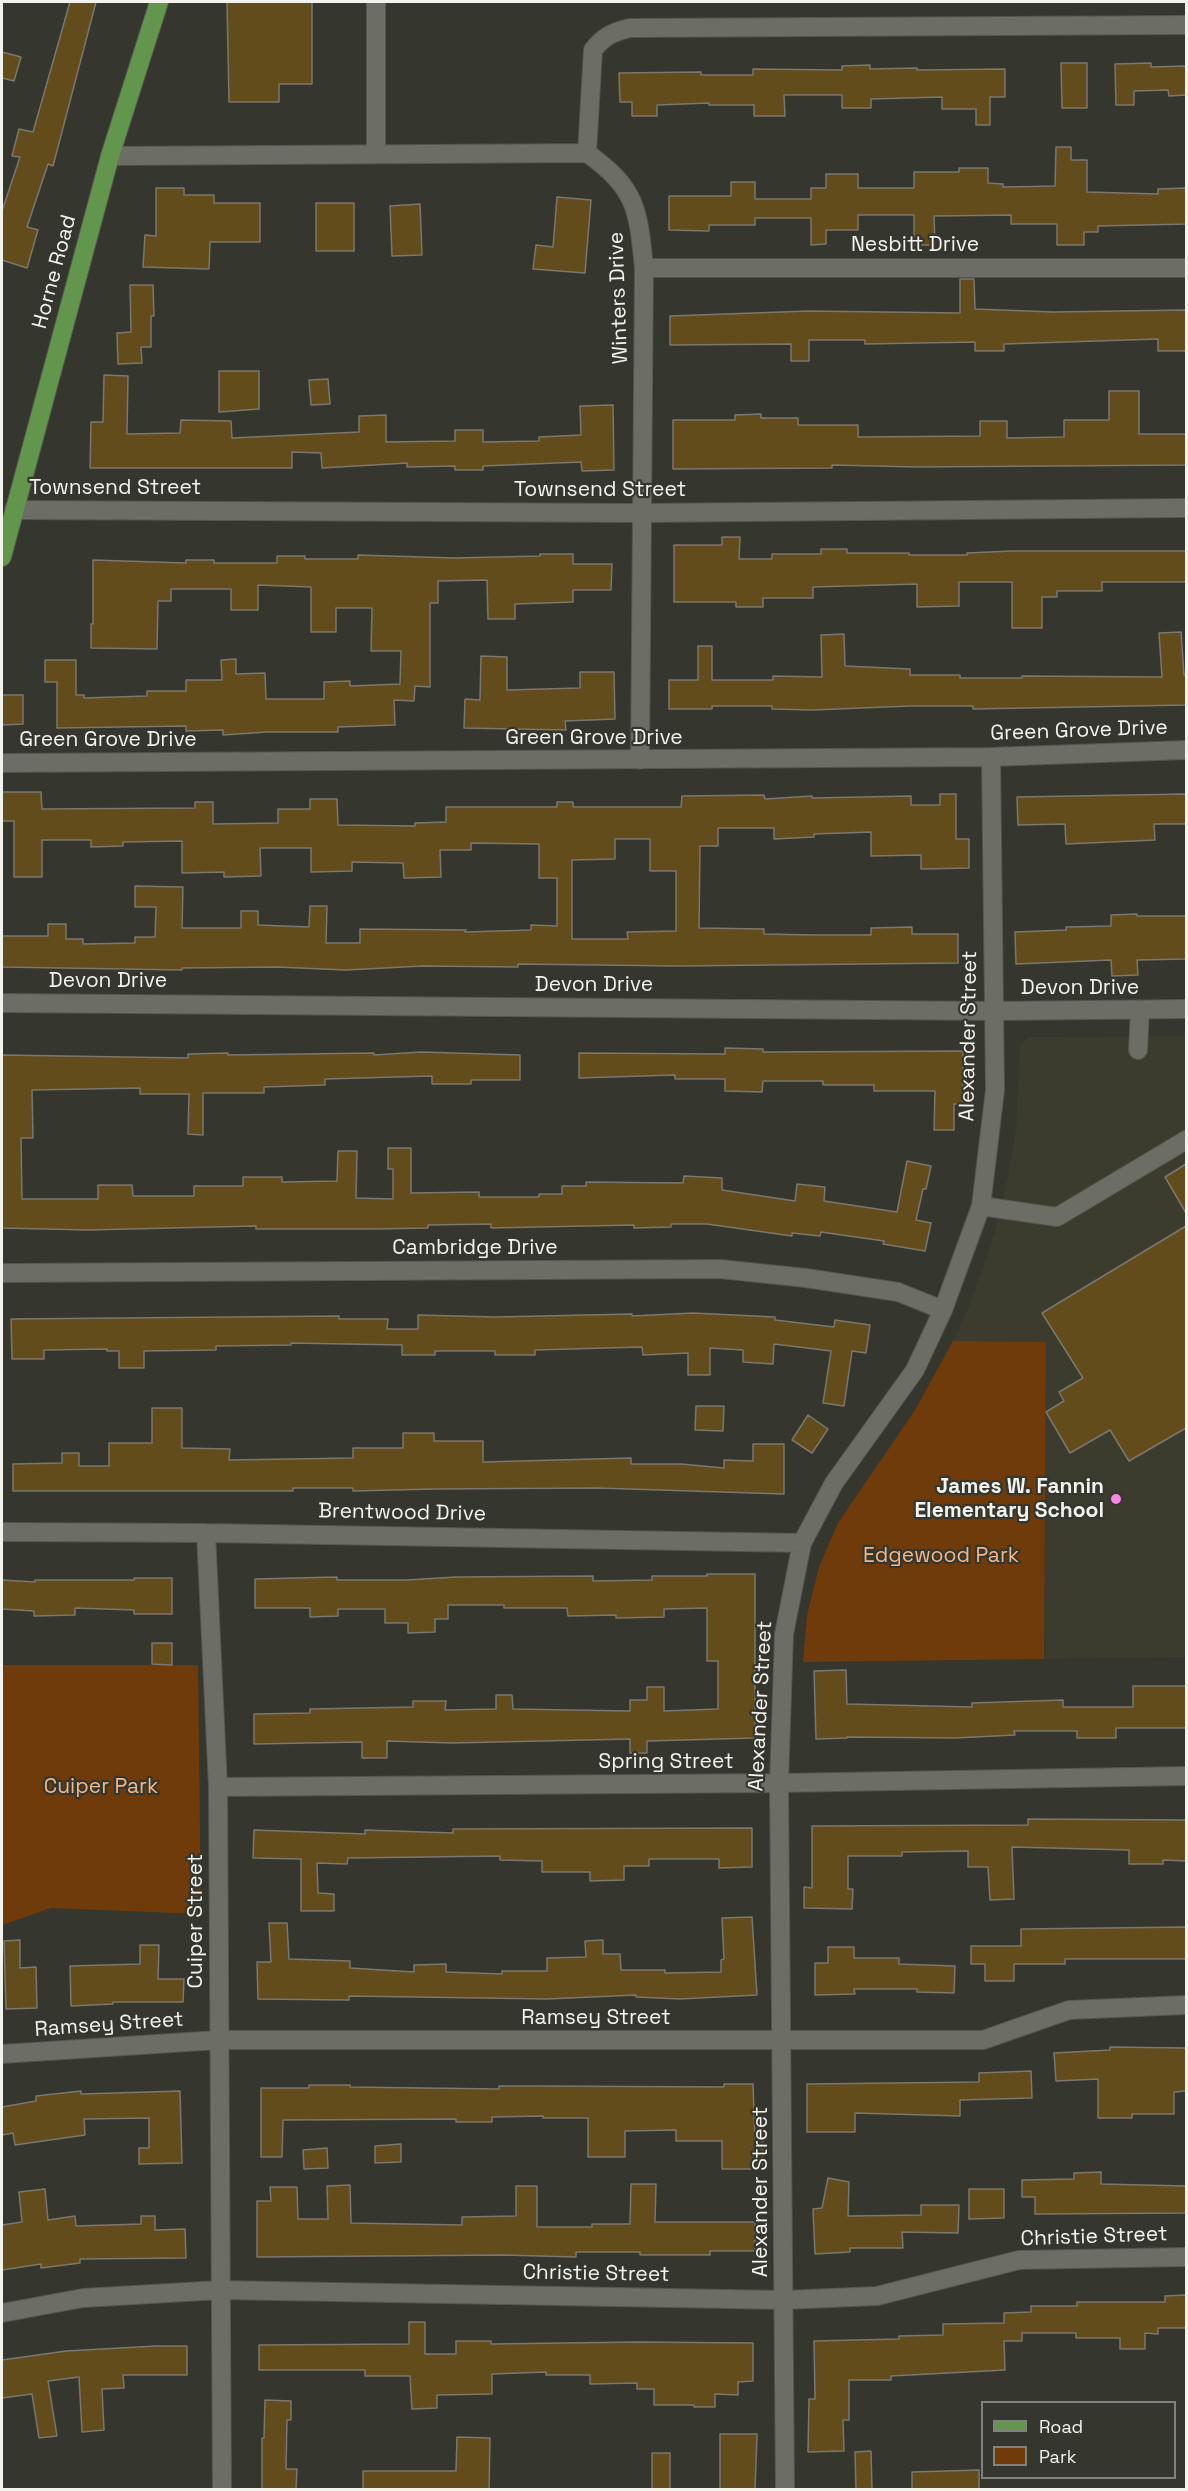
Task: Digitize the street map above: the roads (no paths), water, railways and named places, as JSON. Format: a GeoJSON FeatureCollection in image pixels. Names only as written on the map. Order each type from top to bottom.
{"type":"FeatureCollection","features":[{"type":"Feature","properties":{"kind":"main road","name":"Horne Road"},"geometry":{"type":"LineString","coordinates":[[2,557],[110,156],[159,2]]}},
{"type":"Feature","properties":{"kind":"street"},"geometry":{"type":"LineString","coordinates":[[376,2],[376,154]]}},
{"type":"Feature","properties":{"kind":"street"},"geometry":{"type":"LineString","coordinates":[[110,156],[586,153],[593,50],[602,38],[614,31],[630,28],[1186,25]]}},
{"type":"Feature","properties":{"kind":"street","name":"Winters Drive"},"geometry":{"type":"LineString","coordinates":[[586,153],[611,170],[629,192],[640,222],[644,268],[640,760]]}},
{"type":"Feature","properties":{"kind":"street","name":"Nesbitt Drive"},"geometry":{"type":"LineString","coordinates":[[644,268],[1186,268]]}},
{"type":"Feature","properties":{"kind":"street","name":"Townsend Street"},"geometry":{"type":"LineString","coordinates":[[14,510],[643,513],[1186,508]]}},
{"type":"Feature","properties":{"kind":"street","name":"Green Grove Drive"},"geometry":{"type":"LineString","coordinates":[[2,763],[991,757],[1186,750]]}},
{"type":"Feature","properties":{"kind":"street","name":"Alexander Street"},"geometry":{"type":"LineString","coordinates":[[785,2490],[779,1783],[784,1634],[802,1543],[834,1483],[915,1370],[943,1310],[981,1206],[994,1090],[991,757]]}},
{"type":"Feature","properties":{"kind":"street","name":"Devon Drive"},"geometry":{"type":"LineString","coordinates":[[2,1002],[994,1011],[1186,1010]]}},
{"type":"Feature","properties":{"kind":"street"},"geometry":{"type":"LineString","coordinates":[[1138,1050],[1140,1010]]}},
{"type":"Feature","properties":{"kind":"street"},"geometry":{"type":"LineString","coordinates":[[981,1206],[1057,1217],[1186,1140]]}},
{"type":"Feature","properties":{"kind":"street","name":"Cambridge Drive"},"geometry":{"type":"LineString","coordinates":[[2,1274],[720,1269],[806,1278],[898,1292],[943,1310]]}},
{"type":"Feature","properties":{"kind":"street","name":"Brentwood Drive"},"geometry":{"type":"LineString","coordinates":[[2,1532],[206,1533],[802,1543]]}},
{"type":"Feature","properties":{"kind":"street","name":"Cuiper Street"},"geometry":{"type":"LineString","coordinates":[[206,1533],[218,1787],[222,2490]]}},
{"type":"Feature","properties":{"kind":"street","name":"Spring Street"},"geometry":{"type":"LineString","coordinates":[[218,1787],[779,1783],[1186,1776]]}},
{"type":"Feature","properties":{"kind":"street","name":"Ramsey Street"},"geometry":{"type":"LineString","coordinates":[[2,2054],[219,2040],[983,2040],[1069,2010],[1186,2005]]}},
{"type":"Feature","properties":{"kind":"street","name":"Christie Street"},"geometry":{"type":"LineString","coordinates":[[2,2313],[83,2298],[220,2290],[784,2300],[877,2296],[1019,2260],[1186,2257]]}},
{"type":"Feature","properties":{"kind":"place","name":"James W. Fannin Elementary School"},"geometry":{"type":"Point","coordinates":[1116,1499]}},
{"type":"Feature","properties":{"kind":"park label","name":"Edgewood Park"},"geometry":{"type":"Point","coordinates":[941,1556]}},
{"type":"Feature","properties":{"kind":"park label","name":"Cuiper Park"},"geometry":{"type":"Point","coordinates":[101,1787]}}]}
